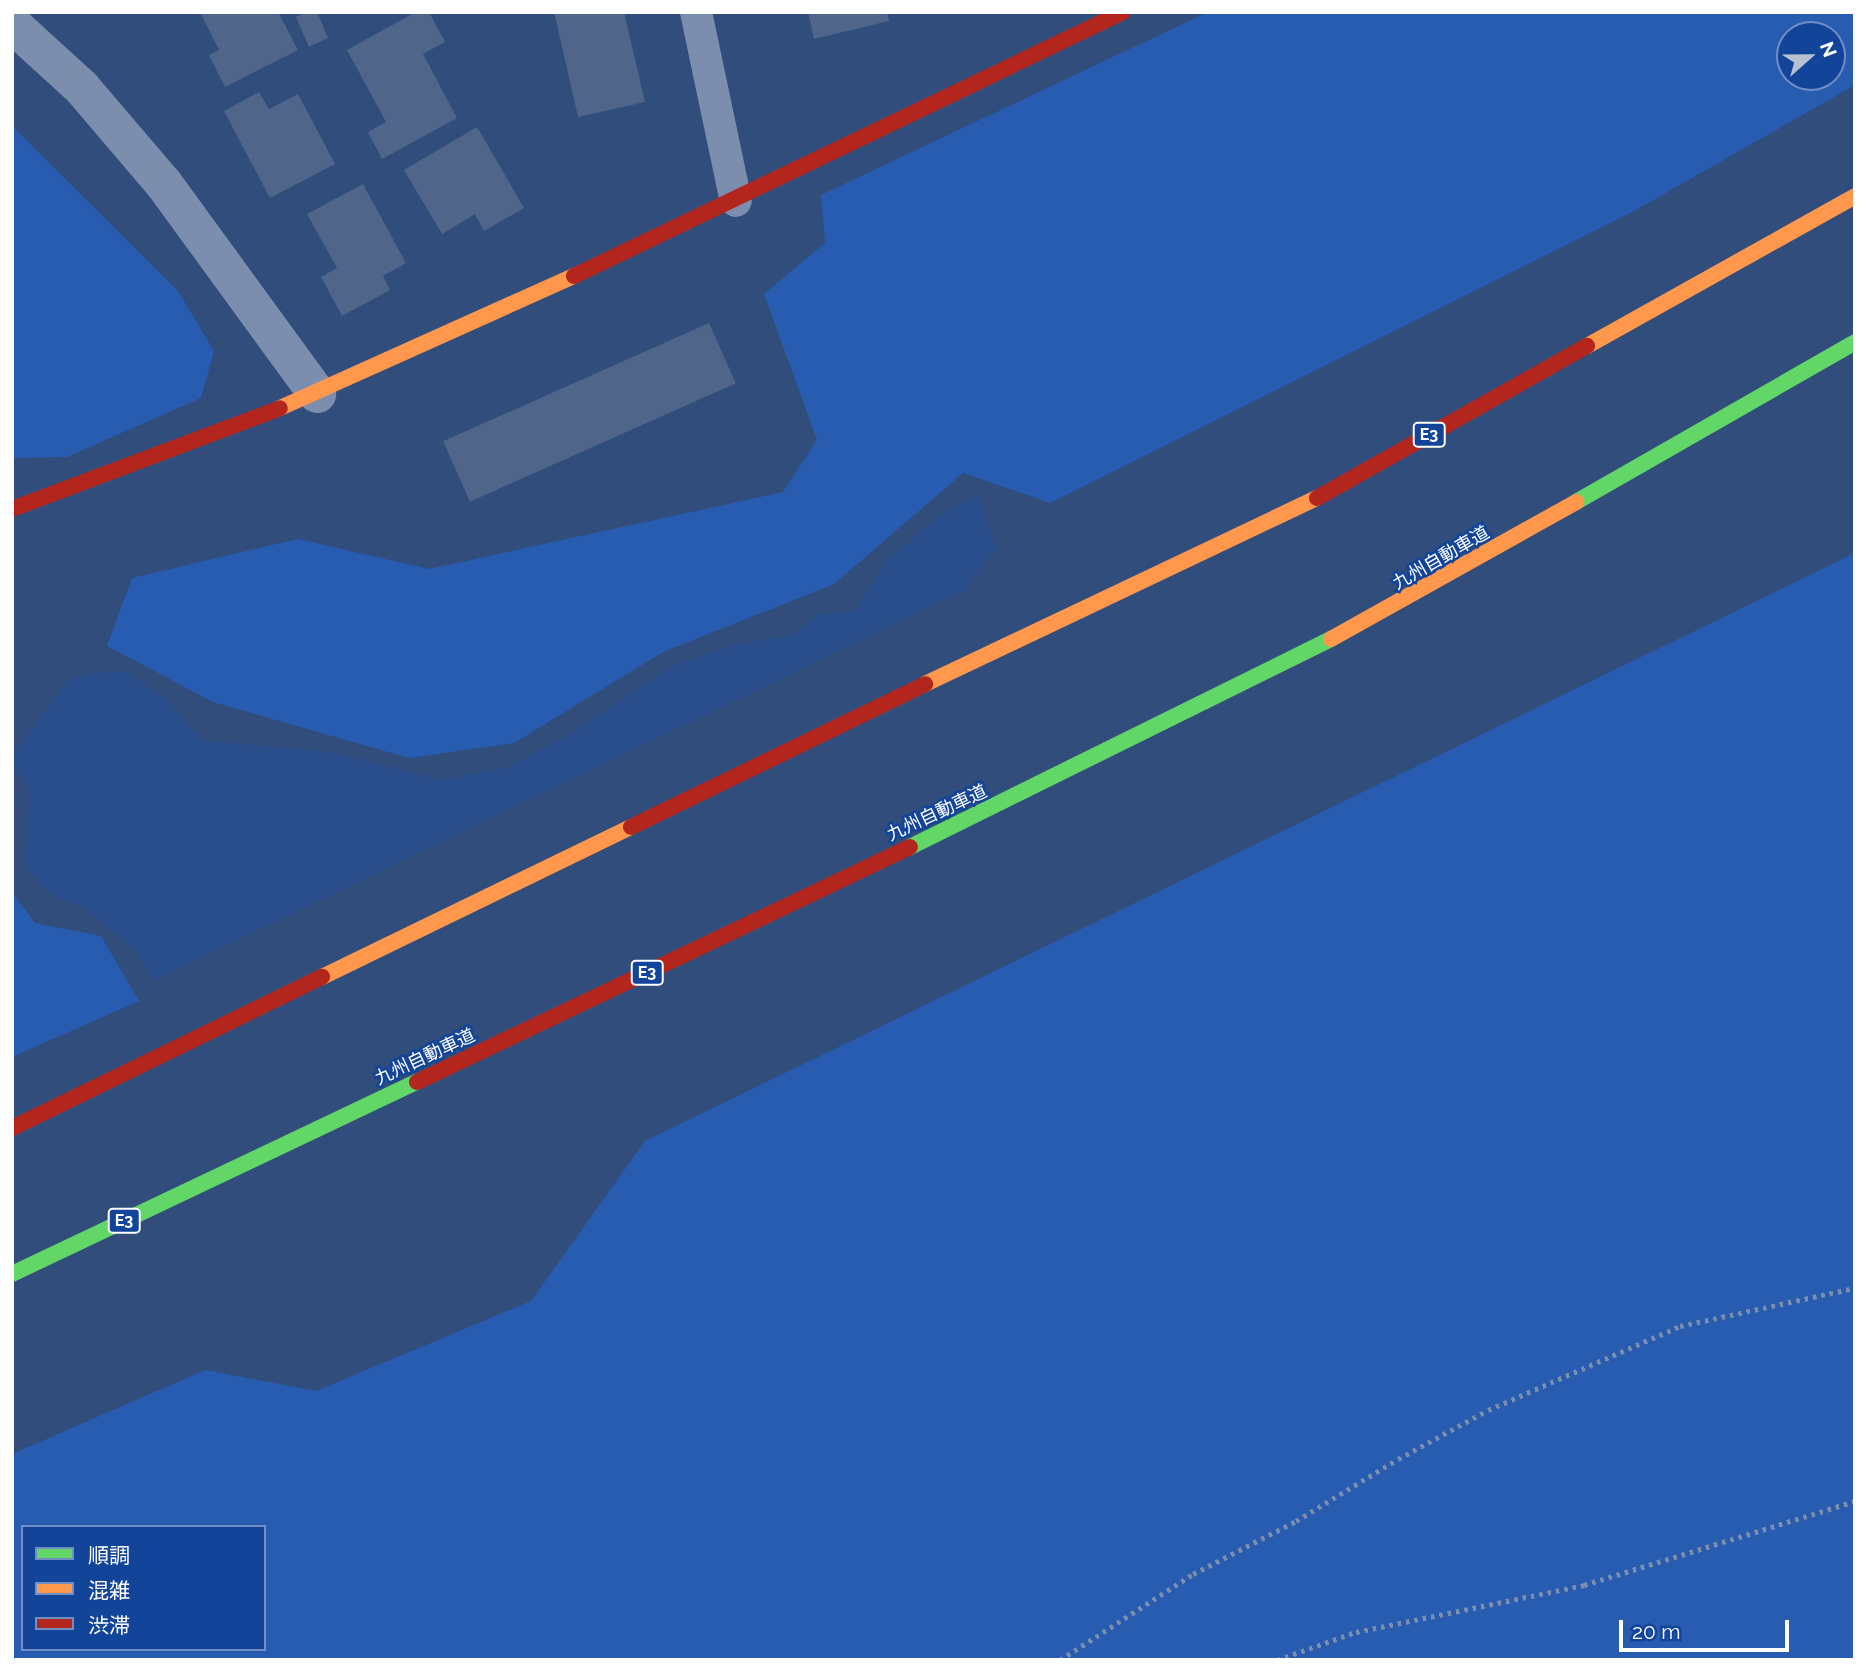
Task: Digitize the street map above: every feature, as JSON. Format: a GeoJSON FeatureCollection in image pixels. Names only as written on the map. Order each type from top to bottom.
{"type":"FeatureCollection","features":[{"type":"Feature","properties":{"kind":"main road"},"geometry":{"type":"LineString","coordinates":[[12,509],[317,394],[736,201],[1114,14]]}},
{"type":"Feature","properties":{"kind":"main road","name":"E3"},"geometry":{"type":"LineString","coordinates":[[12,1128],[992,651],[1308,503],[1855,196]]}},
{"type":"Feature","properties":{"kind":"main road","name":"九州自動車道"},"geometry":{"type":"LineString","coordinates":[[12,1274],[1058,777],[1383,613],[1855,342]]}},
{"type":"Feature","properties":{"kind":"street"},"geometry":{"type":"LineString","coordinates":[[12,23],[82,88],[164,184],[317,394]]}},
{"type":"Feature","properties":{"kind":"lane"},"geometry":{"type":"LineString","coordinates":[[696,12],[736,201]]}},
{"type":"Feature","properties":{"kind":"path"},"geometry":{"type":"LineString","coordinates":[[1060,1660],[1193,1574],[1296,1521],[1488,1410],[1680,1326],[1855,1288]]}},
{"type":"Feature","properties":{"kind":"path"},"geometry":{"type":"LineString","coordinates":[[1277,1660],[1356,1632],[1584,1585],[1855,1501]]}},
{"type":"Feature","properties":{"kind":"shaded area"},"geometry":{"type":"Polygon","coordinates":[[[1208,12],[1855,12],[1855,85],[1846,90],[1846,21],[1776,21],[1776,91],[1844,91],[1636,210],[1050,503],[963,473],[834,584],[663,652],[514,743],[409,758],[213,702],[107,646],[132,578],[298,539],[429,569],[783,492],[817,440],[764,294],[825,243],[821,195],[1208,12]]]}},
{"type":"Feature","properties":{"kind":"shaded area"},"geometry":{"type":"Polygon","coordinates":[[[12,126],[178,291],[214,351],[201,398],[67,457],[12,458],[12,126]]]}},
{"type":"Feature","properties":{"kind":"shaded area"},"geometry":{"type":"Polygon","coordinates":[[[978,497],[996,548],[963,591],[154,980],[135,951],[85,908],[50,894],[25,865],[30,790],[12,764],[12,755],[68,680],[101,671],[127,672],[169,702],[202,741],[326,751],[442,780],[508,767],[567,736],[674,665],[733,645],[793,635],[818,614],[855,611],[887,560],[950,508],[978,497]]]}},
{"type":"Feature","properties":{"kind":"shaded area"},"geometry":{"type":"Polygon","coordinates":[[[1855,553],[1855,1660],[12,1660],[12,1454],[205,1370],[316,1391],[531,1301],[645,1141],[1855,553]]]}},
{"type":"Feature","properties":{"kind":"shaded area"},"geometry":{"type":"Polygon","coordinates":[[[12,893],[35,923],[101,936],[139,1001],[12,1057],[12,893]]]}},
{"type":"Feature","properties":{"kind":"building"},"geometry":{"type":"Polygon","coordinates":[[[200,12],[278,12],[298,50],[225,87],[209,55],[219,50],[200,12]]]}},
{"type":"Feature","properties":{"kind":"building"},"geometry":{"type":"Polygon","coordinates":[[[317,12],[328,38],[309,47],[296,17],[317,12]]]}},
{"type":"Feature","properties":{"kind":"building"},"geometry":{"type":"Polygon","coordinates":[[[416,12],[429,12],[445,42],[423,54],[457,118],[382,159],[368,132],[386,122],[347,50],[416,12]]]}},
{"type":"Feature","properties":{"kind":"building"},"geometry":{"type":"Polygon","coordinates":[[[554,12],[624,12],[645,102],[578,117],[554,12]]]}},
{"type":"Feature","properties":{"kind":"building"},"geometry":{"type":"Polygon","coordinates":[[[808,12],[887,12],[889,21],[814,39],[808,12]]]}},
{"type":"Feature","properties":{"kind":"building"},"geometry":{"type":"Polygon","coordinates":[[[259,92],[269,109],[298,94],[335,164],[270,198],[224,111],[259,92]]]}},
{"type":"Feature","properties":{"kind":"building"},"geometry":{"type":"Polygon","coordinates":[[[477,127],[524,208],[484,231],[475,214],[442,234],[404,170],[477,127]]]}},
{"type":"Feature","properties":{"kind":"building"},"geometry":{"type":"Polygon","coordinates":[[[363,184],[406,263],[383,276],[390,290],[342,316],[321,277],[337,268],[307,214],[363,184]]]}},
{"type":"Feature","properties":{"kind":"building"},"geometry":{"type":"Polygon","coordinates":[[[709,323],[736,383],[470,502],[443,441],[709,323]]]}},
{"type":"Feature","properties":{"kind":"traffic: fast"},"geometry":{"type":"LineString","coordinates":[[1576,502],[1855,342]]}},
{"type":"Feature","properties":{"kind":"traffic: fast"},"geometry":{"type":"LineString","coordinates":[[910,847],[1331,639]]}},
{"type":"Feature","properties":{"kind":"traffic: fast"},"geometry":{"type":"LineString","coordinates":[[12,1274],[417,1082]]}},
{"type":"Feature","properties":{"kind":"traffic: slow"},"geometry":{"type":"LineString","coordinates":[[1587,346],[1855,196]]}},
{"type":"Feature","properties":{"kind":"traffic: slow"},"geometry":{"type":"LineString","coordinates":[[280,408],[574,276]]}},
{"type":"Feature","properties":{"kind":"traffic: slow"},"geometry":{"type":"LineString","coordinates":[[925,684],[1317,498]]}},
{"type":"Feature","properties":{"kind":"traffic: slow"},"geometry":{"type":"LineString","coordinates":[[1331,639],[1576,502]]}},
{"type":"Feature","properties":{"kind":"traffic: slow"},"geometry":{"type":"LineString","coordinates":[[322,977],[631,827]]}},
{"type":"Feature","properties":{"kind":"traffic: jam"},"geometry":{"type":"LineString","coordinates":[[574,276],[1123,12]]}},
{"type":"Feature","properties":{"kind":"traffic: jam"},"geometry":{"type":"LineString","coordinates":[[1317,498],[1587,346]]}},
{"type":"Feature","properties":{"kind":"traffic: jam"},"geometry":{"type":"LineString","coordinates":[[12,509],[280,408]]}},
{"type":"Feature","properties":{"kind":"traffic: jam"},"geometry":{"type":"LineString","coordinates":[[631,827],[925,684]]}},
{"type":"Feature","properties":{"kind":"traffic: jam"},"geometry":{"type":"LineString","coordinates":[[417,1082],[910,847]]}},
{"type":"Feature","properties":{"kind":"traffic: jam"},"geometry":{"type":"LineString","coordinates":[[12,1128],[322,977]]}}]}
